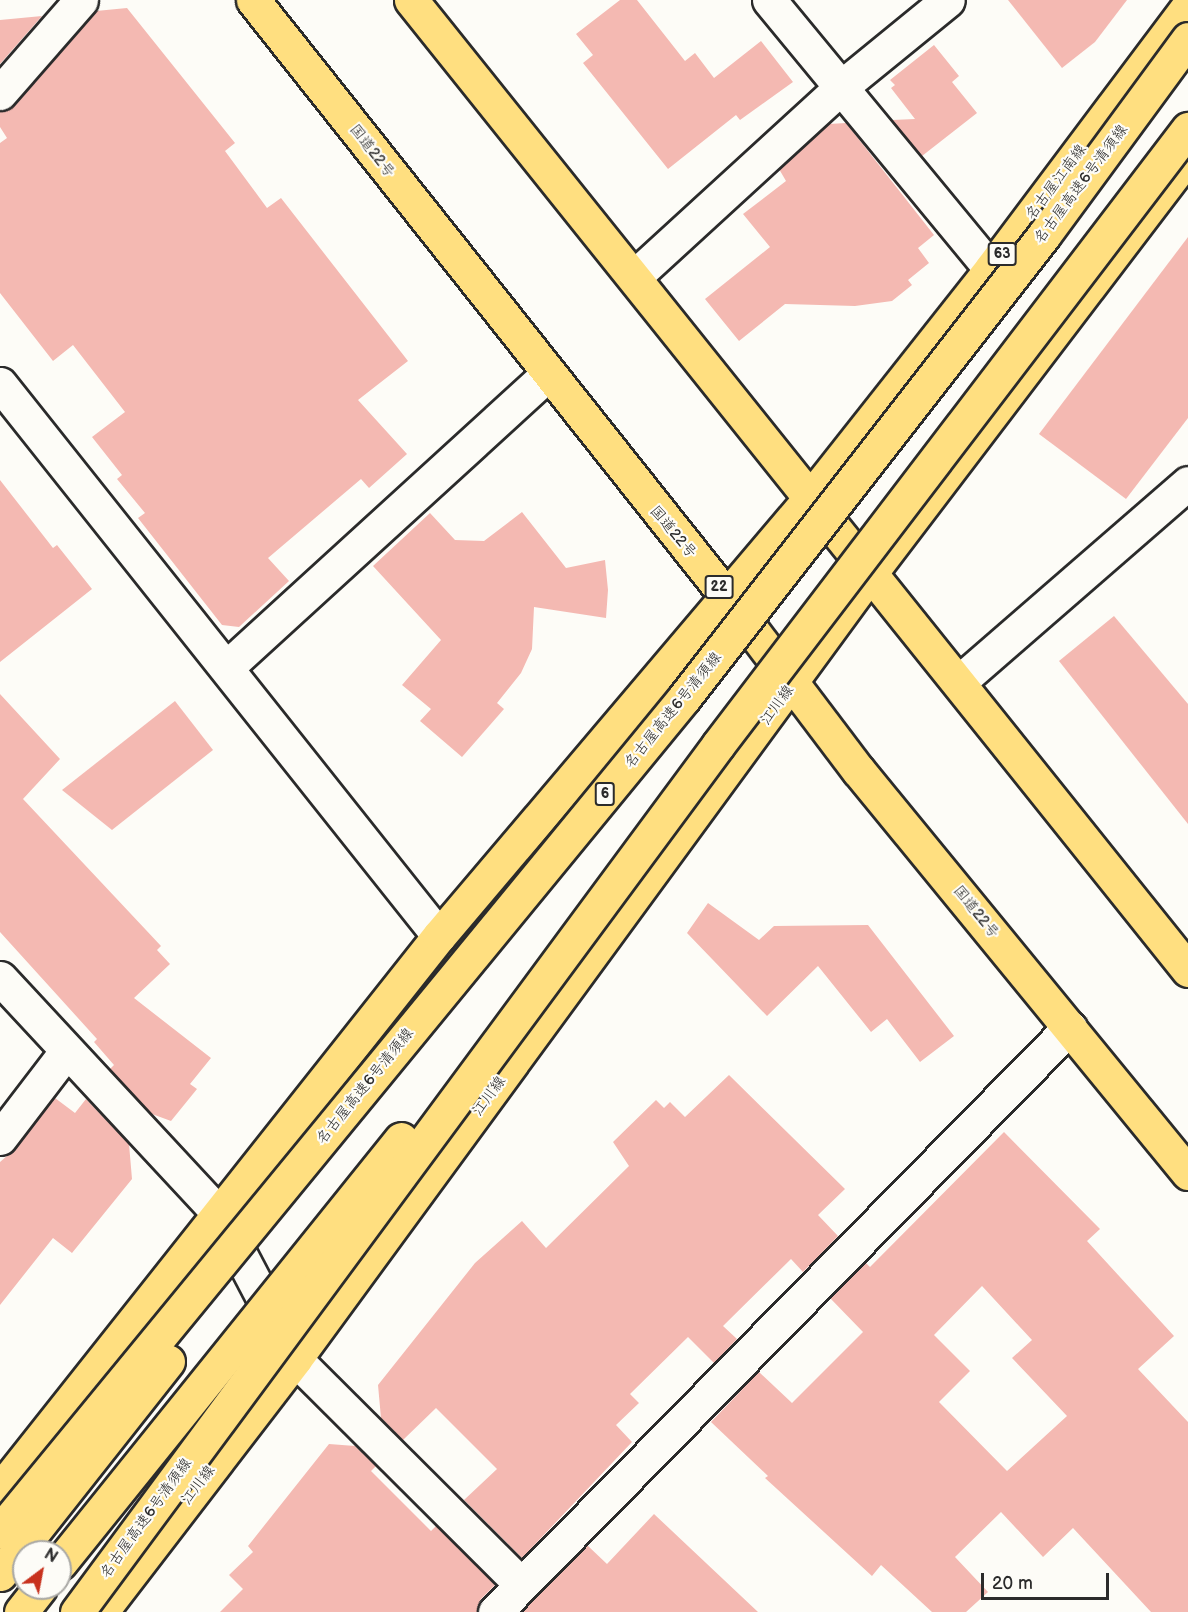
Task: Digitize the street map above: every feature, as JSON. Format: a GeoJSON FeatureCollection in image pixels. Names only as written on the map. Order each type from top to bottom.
{"type":"FeatureCollection","features":[{"type":"Feature","properties":{"kind":"main road","name":"国道22号"},"geometry":{"type":"LineString","coordinates":[[253,0],[727,597],[858,770],[1188,1173]]}},
{"type":"Feature","properties":{"kind":"main road"},"geometry":{"type":"LineString","coordinates":[[411,0],[811,497],[869,575],[959,682],[1188,970]]}},
{"type":"Feature","properties":{"kind":"main road","name":"名古屋江南線"},"geometry":{"type":"LineString","coordinates":[[811,497],[991,269],[1188,7]]}},
{"type":"Feature","properties":{"kind":"main road","name":"名古屋高速6号清須線"},"geometry":{"type":"LineString","coordinates":[[0,1531],[684,698],[1044,235],[1188,39]]}},
{"type":"Feature","properties":{"kind":"main road","name":"名古屋高速6号清須線"},"geometry":{"type":"LineString","coordinates":[[77,1612],[718,745],[1188,129]]}},
{"type":"Feature","properties":{"kind":"main road"},"geometry":{"type":"LineString","coordinates":[[869,575],[1188,156]]}},
{"type":"Feature","properties":{"kind":"main road"},"geometry":{"type":"LineString","coordinates":[[0,1490],[439,936],[811,497]]}},
{"type":"Feature","properties":{"kind":"main road","name":"江川線"},"geometry":{"type":"LineString","coordinates":[[101,1612],[295,1359],[869,575]]}},
{"type":"Feature","properties":{"kind":"main road"},"geometry":{"type":"LineString","coordinates":[[0,1574],[461,993],[684,698]]}},
{"type":"Feature","properties":{"kind":"main road"},"geometry":{"type":"LineString","coordinates":[[72,1548],[718,745]]}},
{"type":"Feature","properties":{"kind":"main road"},"geometry":{"type":"LineString","coordinates":[[21,1612],[30,1600]]}},
{"type":"Feature","properties":{"kind":"street"},"geometry":{"type":"LineString","coordinates":[[0,93],[81,0]]}},
{"type":"Feature","properties":{"kind":"street"},"geometry":{"type":"LineString","coordinates":[[769,0],[991,269]]}},
{"type":"Feature","properties":{"kind":"street"},"geometry":{"type":"LineString","coordinates":[[634,277],[840,88],[948,0]]}},
{"type":"Feature","properties":{"kind":"street"},"geometry":{"type":"LineString","coordinates":[[227,667],[548,374]]}},
{"type":"Feature","properties":{"kind":"street"},"geometry":{"type":"LineString","coordinates":[[0,384],[439,936]]}},
{"type":"Feature","properties":{"kind":"street"},"geometry":{"type":"LineString","coordinates":[[959,682],[1188,483]]}},
{"type":"Feature","properties":{"kind":"street"},"geometry":{"type":"LineString","coordinates":[[0,978],[65,1053],[219,1214],[295,1359],[521,1584]]}},
{"type":"Feature","properties":{"kind":"street"},"geometry":{"type":"LineString","coordinates":[[495,1612],[1070,1027]]}},
{"type":"Feature","properties":{"kind":"street"},"geometry":{"type":"LineString","coordinates":[[0,1138],[65,1053]]}},
{"type":"Feature","properties":{"kind":"building"},"geometry":{"type":"Polygon","coordinates":[[[620,0],[637,0],[685,61],[695,53],[714,78],[761,41],[793,82],[740,120],[736,115],[668,169],[583,63],[593,55],[576,34],[620,0]]]}},
{"type":"Feature","properties":{"kind":"building"},"geometry":{"type":"Polygon","coordinates":[[[1008,0],[1127,0],[1095,42],[1062,68],[1008,0]]]}},
{"type":"Feature","properties":{"kind":"building"},"geometry":{"type":"Polygon","coordinates":[[[127,8],[235,143],[225,151],[267,208],[281,198],[408,361],[358,400],[407,454],[369,488],[361,479],[268,558],[289,581],[239,627],[222,625],[138,518],[145,513],[117,479],[122,475],[92,437],[125,412],[73,345],[53,361],[0,293],[0,143],[7,138],[0,127],[0,111],[14,105],[96,11],[127,8]]]}},
{"type":"Feature","properties":{"kind":"building"},"geometry":{"type":"Polygon","coordinates":[[[42,16],[0,64],[0,20],[42,16]]]}},
{"type":"Feature","properties":{"kind":"building"},"geometry":{"type":"Polygon","coordinates":[[[934,45],[959,76],[952,82],[977,113],[922,156],[892,120],[915,119],[891,88],[895,85],[890,80],[934,45]]]}},
{"type":"Feature","properties":{"kind":"building"},"geometry":{"type":"Polygon","coordinates":[[[846,123],[934,235],[918,248],[929,263],[908,280],[912,285],[892,301],[855,306],[785,304],[739,341],[705,299],[770,247],[743,214],[786,181],[779,169],[829,124],[846,123]]]}},
{"type":"Feature","properties":{"kind":"building"},"geometry":{"type":"Polygon","coordinates":[[[1188,237],[1188,418],[1126,499],[1039,434],[1188,237]]]}},
{"type":"Feature","properties":{"kind":"building"},"geometry":{"type":"Polygon","coordinates":[[[0,480],[53,548],[57,545],[92,589],[0,662],[0,480]]]}},
{"type":"Feature","properties":{"kind":"building"},"geometry":{"type":"Polygon","coordinates":[[[522,512],[566,568],[605,560],[608,590],[606,618],[534,607],[532,649],[521,673],[497,703],[504,709],[462,757],[420,721],[431,709],[402,685],[441,640],[373,566],[430,513],[455,540],[484,541],[522,512]]]}},
{"type":"Feature","properties":{"kind":"building"},"geometry":{"type":"Polygon","coordinates":[[[1114,616],[1188,704],[1188,824],[1059,661],[1114,616]]]}},
{"type":"Feature","properties":{"kind":"building"},"geometry":{"type":"Polygon","coordinates":[[[0,694],[60,759],[23,799],[161,946],[157,950],[170,964],[134,998],[211,1058],[190,1084],[197,1089],[171,1121],[152,1114],[110,1069],[114,1065],[94,1042],[97,1039],[0,932],[0,694]]]}},
{"type":"Feature","properties":{"kind":"building"},"geometry":{"type":"Polygon","coordinates":[[[175,701],[213,750],[112,830],[62,790],[175,701]]]}},
{"type":"Feature","properties":{"kind":"building"},"geometry":{"type":"Polygon","coordinates":[[[708,903],[759,940],[774,926],[868,925],[954,1036],[920,1062],[887,1019],[871,1032],[818,966],[767,1016],[687,933],[708,903]]]}},
{"type":"Feature","properties":{"kind":"building"},"geometry":{"type":"Polygon","coordinates":[[[729,1075],[845,1189],[818,1215],[838,1236],[803,1272],[791,1259],[723,1326],[737,1339],[714,1363],[688,1337],[630,1394],[639,1403],[616,1425],[632,1442],[522,1558],[464,1500],[497,1469],[436,1408],[403,1440],[381,1418],[378,1385],[475,1263],[522,1221],[546,1248],[629,1166],[613,1142],[656,1100],[664,1108],[670,1102],[685,1117],[729,1075]]]}},
{"type":"Feature","properties":{"kind":"building"},"geometry":{"type":"Polygon","coordinates":[[[55,1098],[75,1113],[86,1099],[129,1144],[132,1179],[72,1253],[53,1238],[0,1305],[0,1162],[15,1149],[55,1098]]]}},
{"type":"Feature","properties":{"kind":"building"},"geometry":{"type":"Polygon","coordinates":[[[1004,1132],[1100,1229],[1087,1241],[1174,1336],[1138,1369],[1188,1422],[1188,1612],[1151,1612],[1073,1528],[1043,1557],[1001,1512],[955,1557],[988,1592],[966,1612],[932,1612],[881,1565],[872,1576],[765,1478],[768,1476],[711,1422],[759,1372],[792,1403],[863,1332],[830,1298],[865,1262],[870,1267],[1004,1132]],[[982,1286],[934,1335],[970,1371],[939,1402],[1007,1471],[1067,1416],[1012,1358],[1032,1340],[982,1286]]]}},
{"type":"Feature","properties":{"kind":"building"},"geometry":{"type":"Polygon","coordinates":[[[329,1444],[355,1446],[376,1466],[371,1471],[431,1531],[436,1526],[495,1585],[481,1599],[477,1612],[220,1612],[243,1589],[229,1575],[253,1552],[248,1546],[329,1444]]]}},
{"type":"Feature","properties":{"kind":"building"},"geometry":{"type":"Polygon","coordinates":[[[654,1514],[758,1612],[521,1612],[587,1545],[607,1564],[654,1514]]]}}]}
